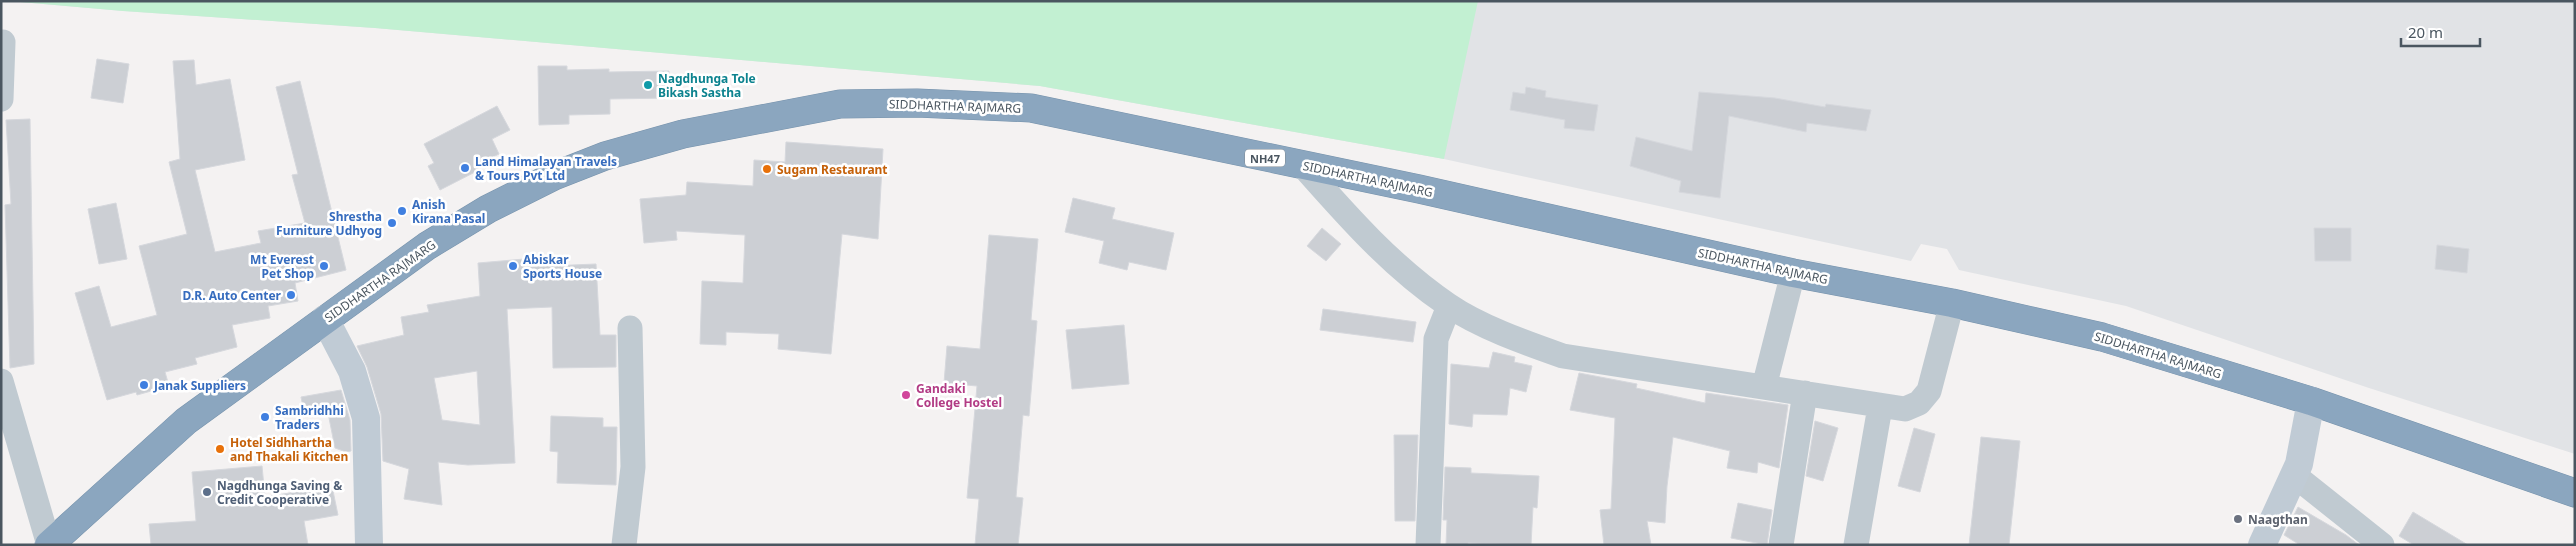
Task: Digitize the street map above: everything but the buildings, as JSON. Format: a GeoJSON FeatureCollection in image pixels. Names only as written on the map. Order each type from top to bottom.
{"type":"FeatureCollection","features":[{"type":"Feature","properties":{"kind":"highway","name":"SIDDHARTHA RAJMARG"},"geometry":{"type":"LineString","coordinates":[[49,545],[186,421],[427,246],[488,209],[554,176],[605,156],[683,134],[840,104],[917,103],[1031,108],[1419,189],[1793,273],[1952,303],[2102,337],[2311,401],[2575,493]]}},
{"type":"Feature","properties":{"kind":"main road"},"geometry":{"type":"LineString","coordinates":[[325,319],[352,371],[366,418],[369,545]]}},
{"type":"Feature","properties":{"kind":"main road"},"geometry":{"type":"LineString","coordinates":[[2262,545],[2299,464],[2311,401]]}},
{"type":"Feature","properties":{"kind":"street"},"geometry":{"type":"LineString","coordinates":[[1,42],[3,42],[1,98]]}},
{"type":"Feature","properties":{"kind":"street"},"geometry":{"type":"LineString","coordinates":[[1303,166],[1378,250],[1449,306],[1515,339],[1563,356],[1805,393],[1880,407],[1905,409],[1919,403],[1929,391],[1952,303]]}},
{"type":"Feature","properties":{"kind":"street"},"geometry":{"type":"LineString","coordinates":[[1764,387],[1793,273]]}},
{"type":"Feature","properties":{"kind":"street"},"geometry":{"type":"LineString","coordinates":[[1428,545],[1436,338],[1449,306]]}},
{"type":"Feature","properties":{"kind":"street"},"geometry":{"type":"LineString","coordinates":[[624,545],[633,467],[630,328]]}},
{"type":"Feature","properties":{"kind":"street"},"geometry":{"type":"LineString","coordinates":[[1,381],[49,545]]}},
{"type":"Feature","properties":{"kind":"street"},"geometry":{"type":"LineString","coordinates":[[1781,545],[1805,393]]}},
{"type":"Feature","properties":{"kind":"street"},"geometry":{"type":"LineString","coordinates":[[1856,545],[1880,407]]}},
{"type":"Feature","properties":{"kind":"street"},"geometry":{"type":"LineString","coordinates":[[2294,475],[2382,545]]}},
{"type":"Feature","properties":{"kind":"shaded area"},"geometry":{"type":"Polygon","coordinates":[[[9,1],[2575,1],[2575,454],[2369,388],[2126,306],[1959,270],[1947,249],[1921,244],[1911,261],[1444,159],[1040,86],[375,28],[123,11],[9,1]]]}},
{"type":"Feature","properties":{"kind":"green space"},"geometry":{"type":"Polygon","coordinates":[[[9,1],[1478,1],[1444,159],[1040,86],[375,28],[123,11],[9,1]]]}},
{"type":"Feature","properties":{"kind":"place","name":"Nagdhunga Tole Bikash Sastha"},"geometry":{"type":"Point","coordinates":[648,85]}},
{"type":"Feature","properties":{"kind":"place","name":"Land Himalayan Travels & Tours Pvt Ltd"},"geometry":{"type":"Point","coordinates":[465,168]}},
{"type":"Feature","properties":{"kind":"place","name":"Sugam Restaurant"},"geometry":{"type":"Point","coordinates":[767,169]}},
{"type":"Feature","properties":{"kind":"place","name":"Anish Kirana Pasal"},"geometry":{"type":"Point","coordinates":[402,211]}},
{"type":"Feature","properties":{"kind":"place","name":"Shrestha Furniture Udhyog"},"geometry":{"type":"Point","coordinates":[392,223]}},
{"type":"Feature","properties":{"kind":"place","name":"Mt Everest Pet Shop"},"geometry":{"type":"Point","coordinates":[324,266]}},
{"type":"Feature","properties":{"kind":"place","name":"Abiskar Sports House"},"geometry":{"type":"Point","coordinates":[513,266]}},
{"type":"Feature","properties":{"kind":"place","name":"D.R. Auto Center"},"geometry":{"type":"Point","coordinates":[291,295]}},
{"type":"Feature","properties":{"kind":"place","name":"Janak Suppliers"},"geometry":{"type":"Point","coordinates":[144,385]}},
{"type":"Feature","properties":{"kind":"place","name":"Gandaki College Hostel"},"geometry":{"type":"Point","coordinates":[906,395]}},
{"type":"Feature","properties":{"kind":"place","name":"Sambridhhi Traders"},"geometry":{"type":"Point","coordinates":[265,417]}},
{"type":"Feature","properties":{"kind":"place","name":"Hotel Sidhhartha and Thakali Kitchen"},"geometry":{"type":"Point","coordinates":[220,449]}},
{"type":"Feature","properties":{"kind":"place","name":"Nagdhunga Saving & Credit Cooperative"},"geometry":{"type":"Point","coordinates":[207,492]}},
{"type":"Feature","properties":{"kind":"place","name":"Naagthan"},"geometry":{"type":"Point","coordinates":[2238,519]}}]}
